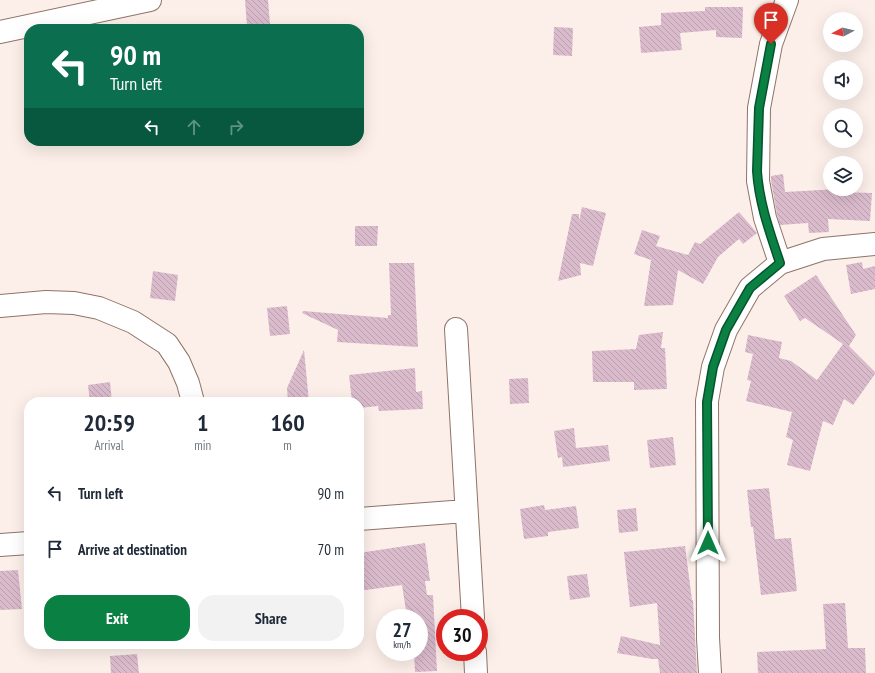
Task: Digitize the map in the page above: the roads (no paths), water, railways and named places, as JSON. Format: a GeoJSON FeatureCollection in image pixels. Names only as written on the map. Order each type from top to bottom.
{"type":"FeatureCollection","features":[{"type":"Feature","properties":{"kind":"street"},"geometry":{"type":"LineString","coordinates":[[38,24],[150,0]]}},
{"type":"Feature","properties":{"kind":"street"},"geometry":{"type":"LineString","coordinates":[[780,263],[765,218],[758,181],[759,108],[771,44],[787,0]]}},
{"type":"Feature","properties":{"kind":"street"},"geometry":{"type":"LineString","coordinates":[[0,32],[24,27]]}},
{"type":"Feature","properties":{"kind":"street"},"geometry":{"type":"LineString","coordinates":[[710,673],[708,638],[707,402],[713,367],[726,330],[750,288],[780,263],[823,249],[875,244]]}},
{"type":"Feature","properties":{"kind":"street"},"geometry":{"type":"LineString","coordinates":[[0,306],[46,302],[74,303],[99,308],[133,322],[167,344],[179,362],[188,383],[192,397]]}},
{"type":"Feature","properties":{"kind":"street"},"geometry":{"type":"LineString","coordinates":[[456,329],[472,609]]}},
{"type":"Feature","properties":{"kind":"street"},"geometry":{"type":"LineString","coordinates":[[364,519],[466,511]]}},
{"type":"Feature","properties":{"kind":"street"},"geometry":{"type":"LineString","coordinates":[[0,545],[24,543]]}},
{"type":"Feature","properties":{"kind":"street"},"geometry":{"type":"LineString","coordinates":[[475,661],[476,673]]}}]}
